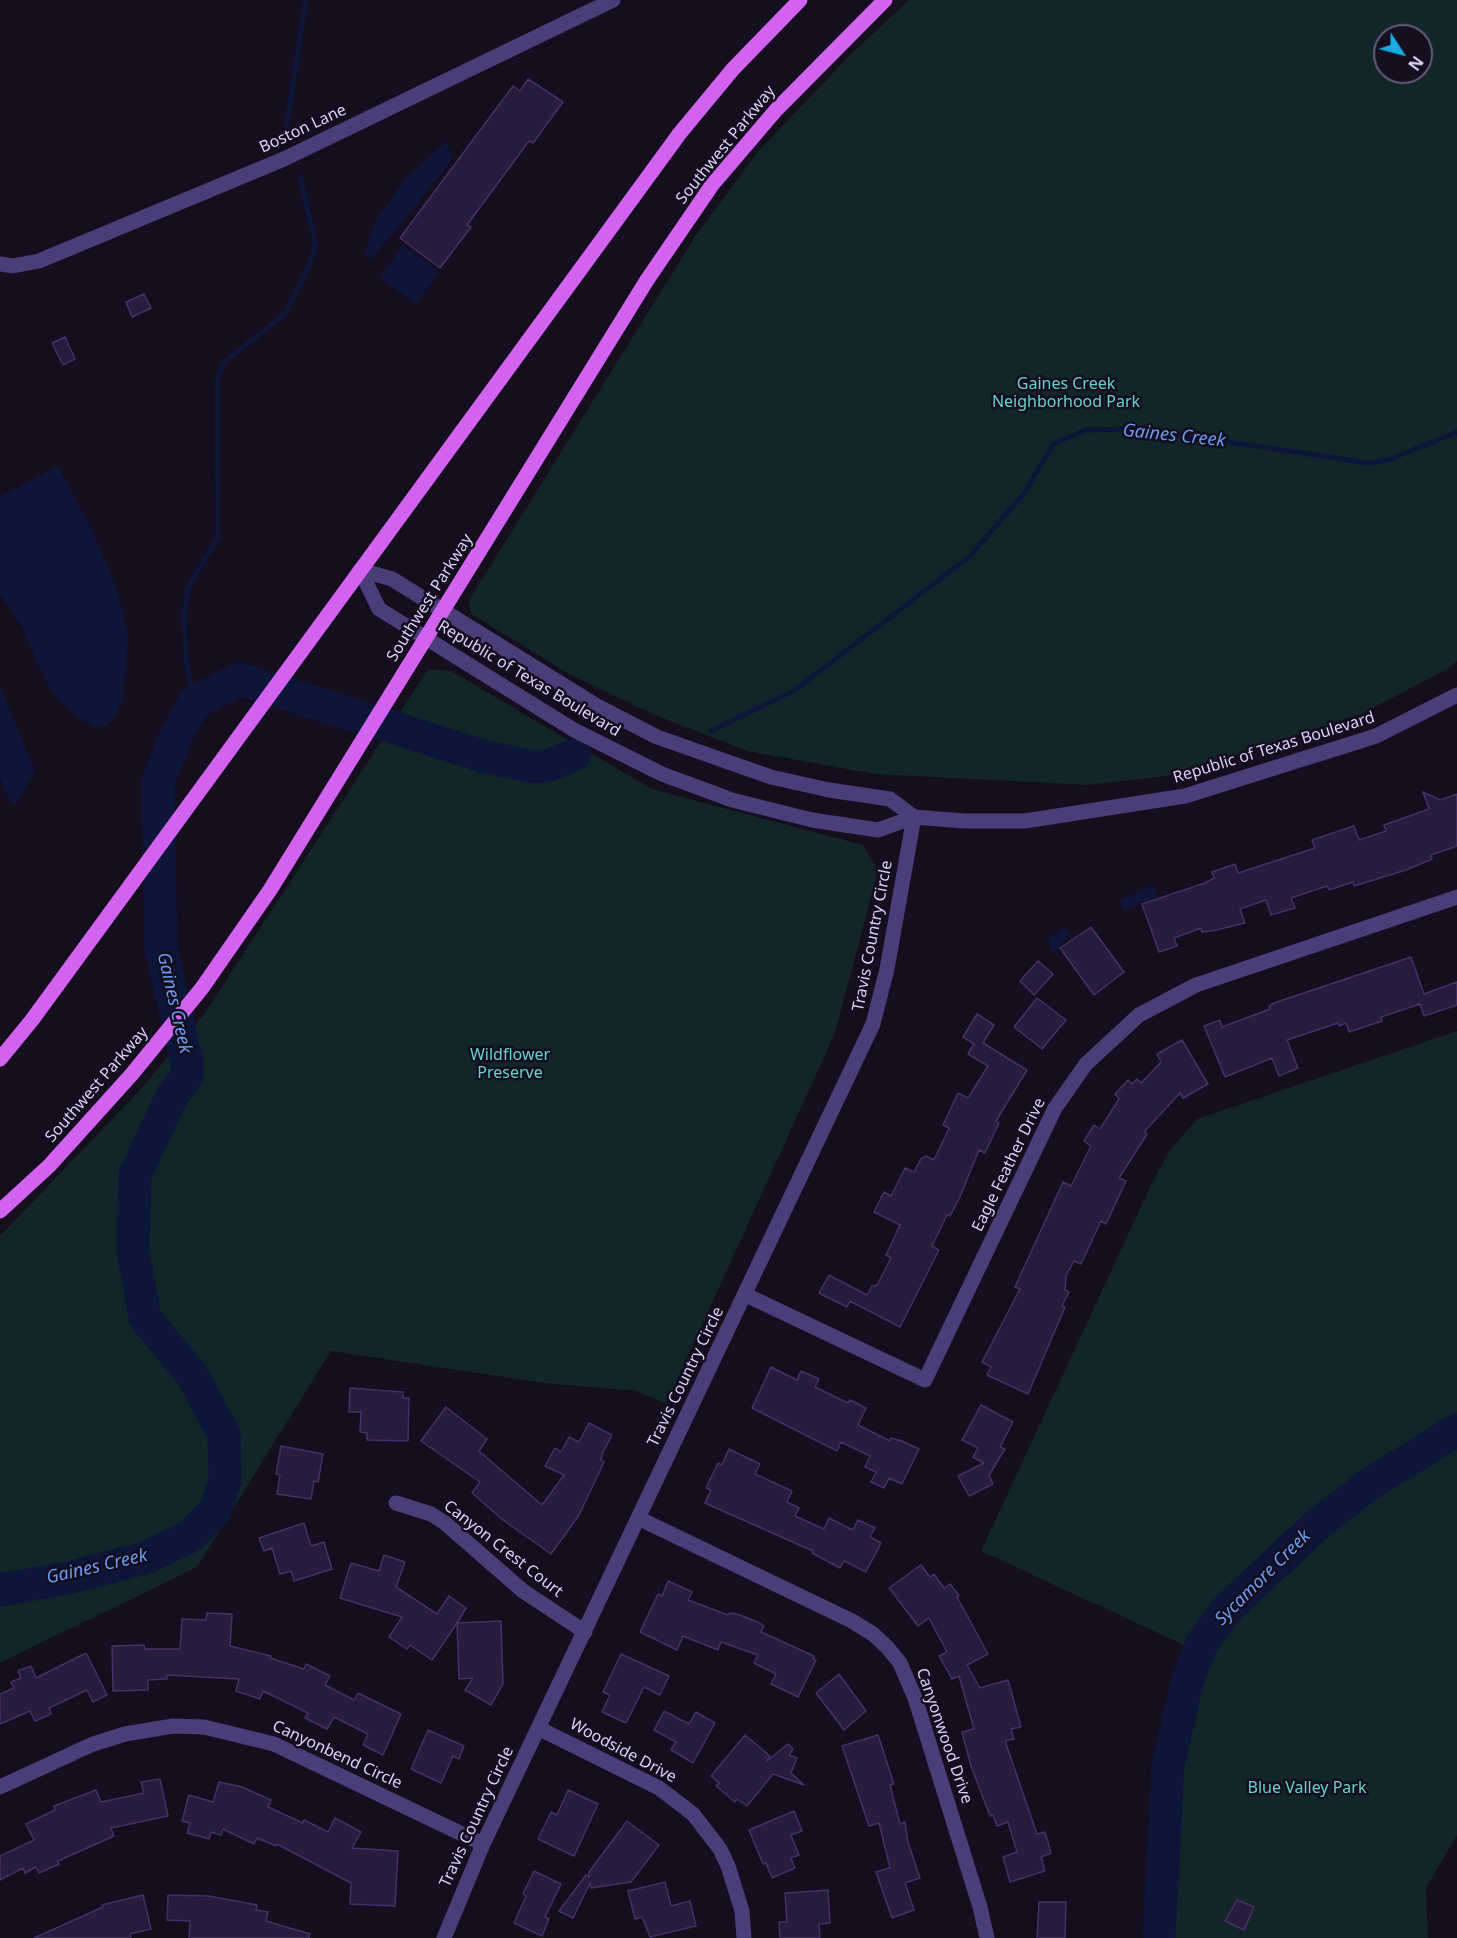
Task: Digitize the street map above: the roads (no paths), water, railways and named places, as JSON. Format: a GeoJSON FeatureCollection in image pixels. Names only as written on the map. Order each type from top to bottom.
{"type":"FeatureCollection","features":[{"type":"Feature","properties":{"kind":"main road"},"geometry":{"type":"LineString","coordinates":[[0,1059],[32,1020],[680,134],[733,69],[800,0]]}},
{"type":"Feature","properties":{"kind":"main road","name":"Southwest Parkway"},"geometry":{"type":"LineString","coordinates":[[0,1211],[49,1166],[132,1074],[190,1003],[270,890],[444,612],[647,280],[712,186],[776,110],[885,0]]}},
{"type":"Feature","properties":{"kind":"street","name":"Boston Lane"},"geometry":{"type":"LineString","coordinates":[[0,264],[13,266],[39,261],[273,164],[613,0]]}},
{"type":"Feature","properties":{"kind":"street","name":"Republic of Texas Boulevard"},"geometry":{"type":"LineString","coordinates":[[360,570],[392,579],[597,706],[657,737],[771,777],[829,790],[890,799],[914,817]]}},
{"type":"Feature","properties":{"kind":"street","name":"Republic of Texas Boulevard"},"geometry":{"type":"LineString","coordinates":[[360,570],[379,609],[574,730],[662,774],[732,800],[812,820],[878,830],[914,817],[964,821],[1025,821],[1185,796],[1376,736],[1457,695]]}},
{"type":"Feature","properties":{"kind":"street","name":"Travis Country Circle"},"geometry":{"type":"LineString","coordinates":[[444,1938],[483,1844],[873,1024],[887,969],[914,817]]}},
{"type":"Feature","properties":{"kind":"street","name":"Eagle Feather Drive"},"geometry":{"type":"LineString","coordinates":[[746,1295],[925,1380],[1055,1108],[1086,1064],[1139,1015],[1196,984],[1457,897]]}},
{"type":"Feature","properties":{"kind":"street","name":"Canyon Crest Court"},"geometry":{"type":"LineString","coordinates":[[396,1503],[415,1508],[445,1523],[523,1591],[585,1632]]}},
{"type":"Feature","properties":{"kind":"street","name":"Canyonwood Drive"},"geometry":{"type":"LineString","coordinates":[[638,1518],[852,1621],[873,1634],[887,1647],[900,1663],[915,1698],[980,1907],[987,1938]]}},
{"type":"Feature","properties":{"kind":"street","name":"Canyonbend Circle"},"geometry":{"type":"LineString","coordinates":[[0,1787],[93,1744],[125,1734],[172,1726],[204,1727],[274,1744],[483,1844]]}},
{"type":"Feature","properties":{"kind":"street","name":"Woodside Drive"},"geometry":{"type":"LineString","coordinates":[[538,1728],[659,1788],[693,1814],[720,1849],[728,1866],[742,1911],[744,1938]]}},
{"type":"Feature","properties":{"kind":"water"},"geometry":{"type":"Polygon","coordinates":[[[447,141],[452,160],[371,260],[365,255],[376,220],[406,178],[447,141]]]}},
{"type":"Feature","properties":{"kind":"water"},"geometry":{"type":"Polygon","coordinates":[[[403,245],[439,272],[416,304],[380,278],[403,245]]]}},
{"type":"Feature","properties":{"kind":"water"},"geometry":{"type":"Polygon","coordinates":[[[58,466],[92,530],[118,592],[128,638],[123,698],[116,715],[107,726],[96,728],[79,718],[58,699],[48,686],[22,627],[0,595],[0,497],[58,466]]]}},
{"type":"Feature","properties":{"kind":"water"},"geometry":{"type":"Polygon","coordinates":[[[0,686],[35,771],[18,801],[12,805],[0,778],[0,686]]]}},
{"type":"Feature","properties":{"kind":"water"},"geometry":{"type":"Polygon","coordinates":[[[1153,885],[1158,897],[1123,910],[1119,898],[1122,899],[1153,885]]]}},
{"type":"Feature","properties":{"kind":"water"},"geometry":{"type":"Polygon","coordinates":[[[1063,929],[1069,931],[1069,937],[1060,944],[1058,951],[1052,952],[1048,939],[1063,929]]]}},
{"type":"Feature","properties":{"kind":"waterway"},"geometry":{"type":"LineString","coordinates":[[284,141],[306,0]]}},
{"type":"Feature","properties":{"kind":"waterway"},"geometry":{"type":"LineString","coordinates":[[194,703],[186,660],[184,615],[188,588],[218,537],[217,381],[224,362],[285,314],[311,261],[315,242],[300,177]]}},
{"type":"Feature","properties":{"kind":"waterway","name":"Gaines Creek"},"geometry":{"type":"LineString","coordinates":[[711,731],[795,690],[970,556],[1026,491],[1053,444],[1086,430],[1141,429],[1369,463],[1390,459],[1457,432]]}},
{"type":"Feature","properties":{"kind":"waterway","name":"Gaines Creek"},"geometry":{"type":"LineString","coordinates":[[0,1590],[68,1578],[145,1558],[189,1537],[215,1511],[225,1480],[224,1435],[193,1376],[145,1318],[133,1250],[135,1175],[173,1094],[186,1078],[187,1062],[161,949],[158,782],[176,736],[194,703],[240,679],[486,757],[535,767],[550,765],[574,755]]}},
{"type":"Feature","properties":{"kind":"waterway","name":"Sycamore Creek"},"geometry":{"type":"LineString","coordinates":[[1159,1938],[1168,1765],[1188,1680],[1202,1643],[1229,1607],[1318,1524],[1368,1485],[1457,1430]]}},
{"type":"Feature","properties":{"kind":"park label","name":"Gaines Creek Neighborhood Park"},"geometry":{"type":"Point","coordinates":[1066,393]}},
{"type":"Feature","properties":{"kind":"park label","name":"Wildflower Preserve"},"geometry":{"type":"Point","coordinates":[510,1064]}},
{"type":"Feature","properties":{"kind":"park label","name":"Blue Valley Park"},"geometry":{"type":"Point","coordinates":[1307,1788]}}]}
